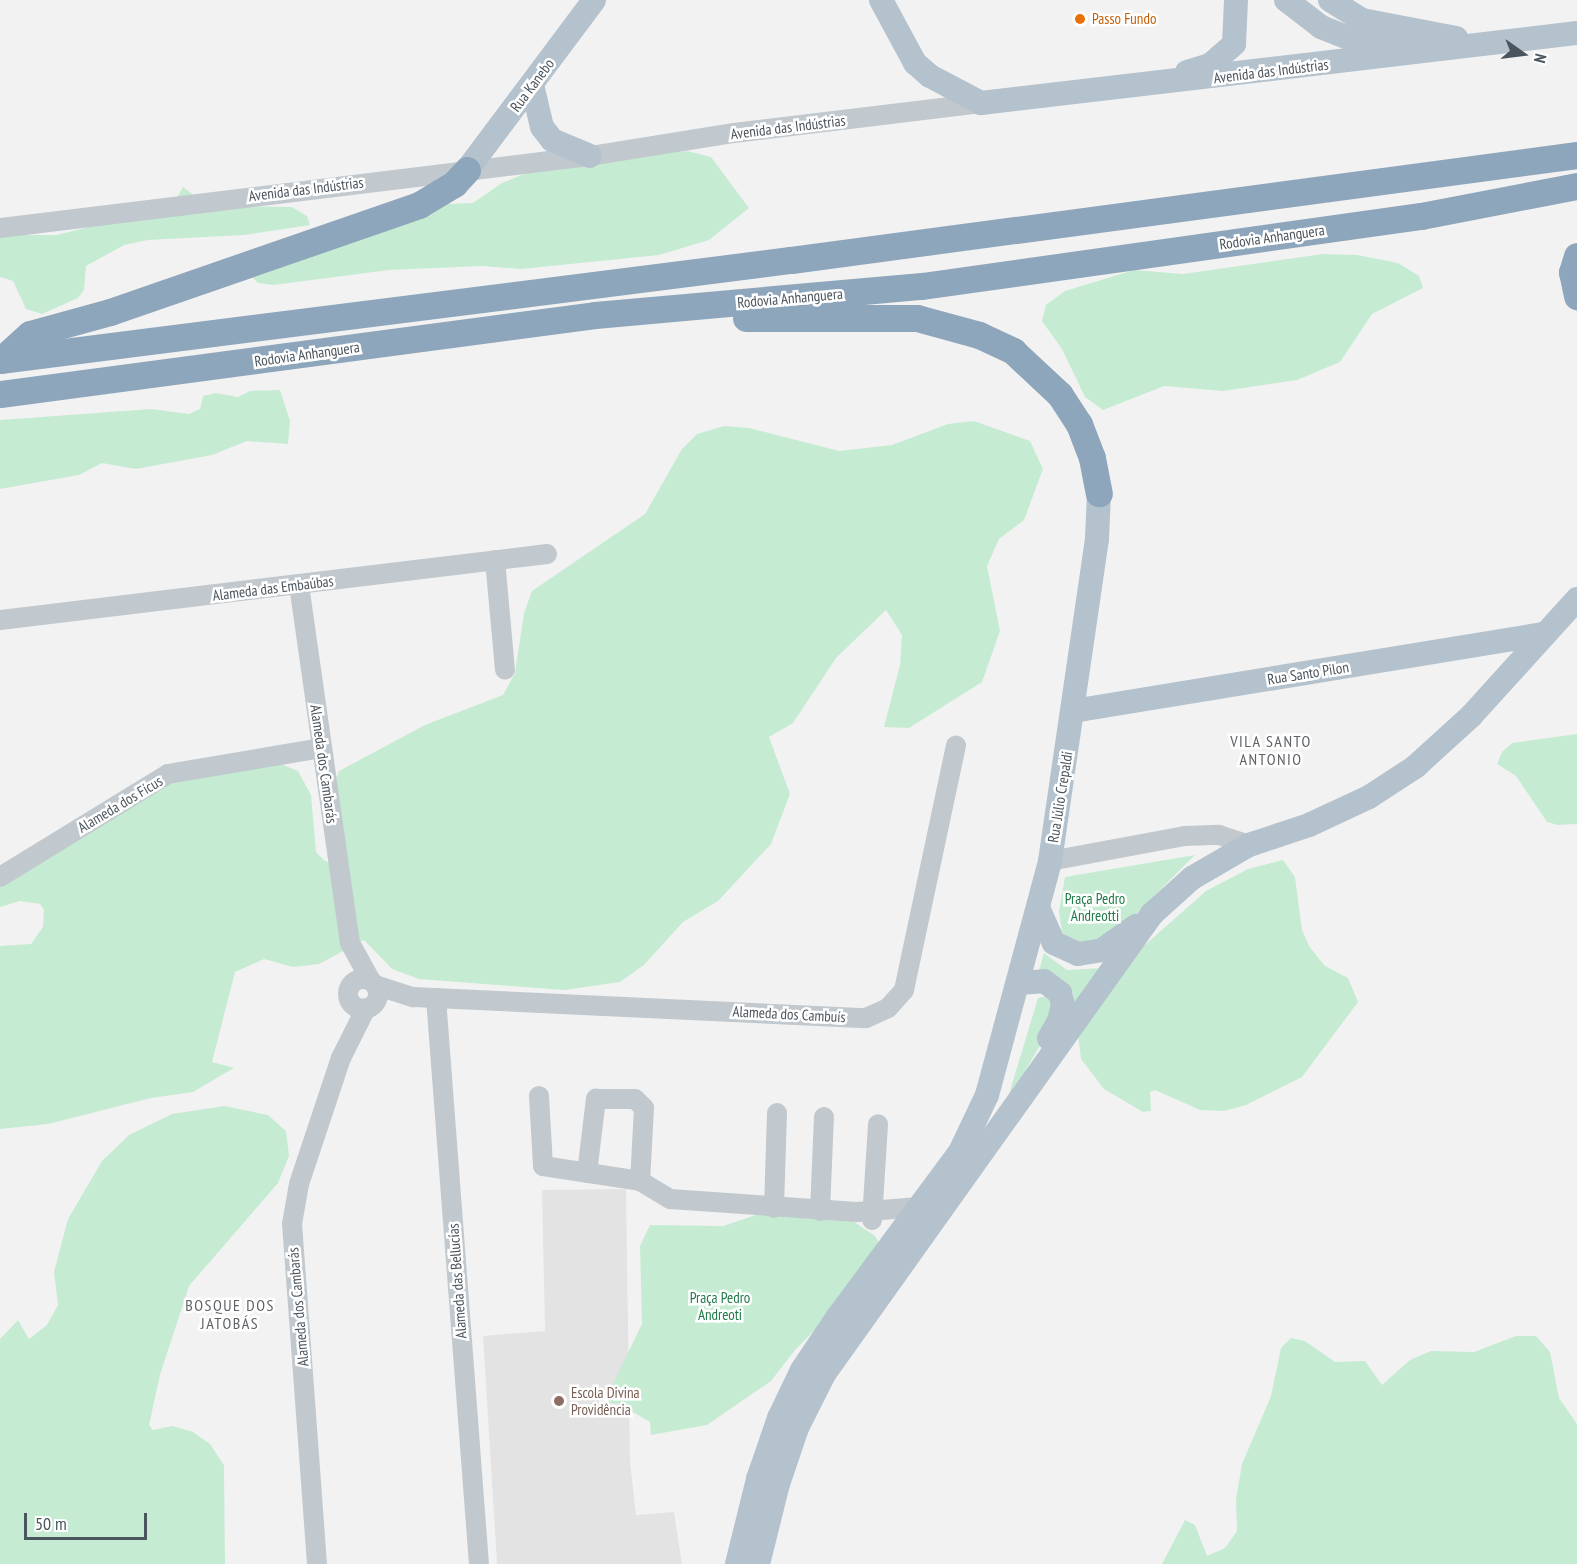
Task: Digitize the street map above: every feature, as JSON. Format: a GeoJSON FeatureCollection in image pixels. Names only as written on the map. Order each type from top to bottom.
{"type":"FeatureCollection","features":[{"type":"Feature","properties":{"kind":"highway"},"geometry":{"type":"LineString","coordinates":[[1,360],[791,260],[1577,154]]}},
{"type":"Feature","properties":{"kind":"highway"},"geometry":{"type":"LineString","coordinates":[[1,360],[30,334],[110,312],[419,204],[454,184],[467,170]]}},
{"type":"Feature","properties":{"kind":"highway","name":"Rodovia Anhanguera"},"geometry":{"type":"LineString","coordinates":[[0,394],[595,315],[922,286],[1420,216],[1577,186]]}},
{"type":"Feature","properties":{"kind":"highway"},"geometry":{"type":"LineString","coordinates":[[1577,256],[1572,272],[1577,296]]}},
{"type":"Feature","properties":{"kind":"highway"},"geometry":{"type":"LineString","coordinates":[[595,315],[917,318],[979,335],[1012,351],[1060,395],[1079,424],[1092,458],[1099,493]]}},
{"type":"Feature","properties":{"kind":"main road","name":"Rua Kanebo"},"geometry":{"type":"LineString","coordinates":[[467,170],[594,0]]}},
{"type":"Feature","properties":{"kind":"main road"},"geometry":{"type":"LineString","coordinates":[[881,0],[915,63],[930,76],[981,103]]}},
{"type":"Feature","properties":{"kind":"main road"},"geometry":{"type":"LineString","coordinates":[[1165,80],[1225,56],[1234,44],[1237,29],[1236,0]]}},
{"type":"Feature","properties":{"kind":"main road"},"geometry":{"type":"LineString","coordinates":[[1286,0],[1321,27],[1351,39],[1420,49]]}},
{"type":"Feature","properties":{"kind":"main road"},"geometry":{"type":"LineString","coordinates":[[1330,0],[1476,43]]}},
{"type":"Feature","properties":{"kind":"main road","name":"Avenida das Indústrias"},"geometry":{"type":"LineString","coordinates":[[981,103],[1165,80],[1195,81],[1420,49],[1577,33]]}},
{"type":"Feature","properties":{"kind":"main road"},"geometry":{"type":"LineString","coordinates":[[532,85],[542,127],[552,140],[590,156]]}},
{"type":"Feature","properties":{"kind":"main road","name":"Rua Júlio Crepaldi"},"geometry":{"type":"LineString","coordinates":[[737,1564],[758,1479],[779,1418],[802,1370],[960,1152],[987,1095],[1039,910],[1050,861],[1097,539],[1099,493]]}},
{"type":"Feature","properties":{"kind":"main road"},"geometry":{"type":"LineString","coordinates":[[1039,910],[1054,943],[1078,954],[1102,950],[1152,914],[1192,878],[1249,845],[1309,825],[1369,797],[1415,766],[1496,688],[1577,598]]}},
{"type":"Feature","properties":{"kind":"main road","name":"Rua Santo Pilon"},"geometry":{"type":"LineString","coordinates":[[1073,711],[1544,634]]}},
{"type":"Feature","properties":{"kind":"main road"},"geometry":{"type":"LineString","coordinates":[[1471,646],[1497,667],[1496,688]]}},
{"type":"Feature","properties":{"kind":"main road"},"geometry":{"type":"LineString","coordinates":[[758,1564],[778,1484],[797,1428],[820,1382],[849,1334],[1152,914]]}},
{"type":"Feature","properties":{"kind":"main road"},"geometry":{"type":"LineString","coordinates":[[999,1126],[1059,1022],[1063,1005],[1060,993],[1053,984],[1018,982]]}},
{"type":"Feature","properties":{"kind":"street","name":"Avenida das Indústrias"},"geometry":{"type":"LineString","coordinates":[[0,228],[590,156],[734,133],[981,103]]}},
{"type":"Feature","properties":{"kind":"street","name":"Alameda das Embaúbas"},"geometry":{"type":"LineString","coordinates":[[0,620],[547,554]]}},
{"type":"Feature","properties":{"kind":"street"},"geometry":{"type":"LineString","coordinates":[[495,560],[506,670]]}},
{"type":"Feature","properties":{"kind":"street","name":"Alameda dos Cambarás"},"geometry":{"type":"LineString","coordinates":[[299,585],[350,943],[346,971],[349,992],[341,1058]]}},
{"type":"Feature","properties":{"kind":"street","name":"Alameda dos Cambuís"},"geometry":{"type":"LineString","coordinates":[[370,1007],[413,997],[866,1018],[888,1008],[904,990],[913,961],[956,745]]}},
{"type":"Feature","properties":{"kind":"street","name":"Alameda dos Fícus"},"geometry":{"type":"LineString","coordinates":[[0,877],[168,774],[321,748]]}},
{"type":"Feature","properties":{"kind":"street"},"geometry":{"type":"LineString","coordinates":[[1050,861],[1185,836],[1219,835],[1249,845]]}},
{"type":"Feature","properties":{"kind":"street","name":"Alameda dos Cambarás"},"geometry":{"type":"LineString","coordinates":[[350,943],[373,983]]}},
{"type":"Feature","properties":{"kind":"street"},"geometry":{"type":"LineString","coordinates":[[360,979],[373,983],[378,997],[370,1007],[355,1007],[349,992],[360,979]]}},
{"type":"Feature","properties":{"kind":"street","name":"Alameda dos Cambuís"},"geometry":{"type":"LineString","coordinates":[[373,983],[413,997]]}},
{"type":"Feature","properties":{"kind":"street","name":"Alameda das Bellucías"},"geometry":{"type":"LineString","coordinates":[[436,998],[479,1564]]}},
{"type":"Feature","properties":{"kind":"street","name":"Alameda dos Cambarás"},"geometry":{"type":"LineString","coordinates":[[317,1564],[292,1224],[299,1184],[341,1058],[370,1007]]}},
{"type":"Feature","properties":{"kind":"street"},"geometry":{"type":"LineString","coordinates":[[539,1096],[543,1167],[640,1181],[670,1199],[867,1214],[919,1207]]}},
{"type":"Feature","properties":{"kind":"street"},"geometry":{"type":"LineString","coordinates":[[587,1173],[596,1099],[635,1099],[644,1108],[640,1181]]}},
{"type":"Feature","properties":{"kind":"street"},"geometry":{"type":"LineString","coordinates":[[774,1208],[777,1113]]}},
{"type":"Feature","properties":{"kind":"street"},"geometry":{"type":"LineString","coordinates":[[820,1211],[824,1116]]}},
{"type":"Feature","properties":{"kind":"street"},"geometry":{"type":"LineString","coordinates":[[878,1124],[867,1214],[890,1246]]}},
{"type":"Feature","properties":{"kind":"shaded area","name":"Escola Divina Providência"},"geometry":{"type":"Polygon","coordinates":[[[626,1189],[630,1462],[636,1515],[674,1512],[682,1564],[497,1564],[483,1336],[545,1331],[542,1190],[626,1189]]]}},
{"type":"Feature","properties":{"kind":"green space"},"geometry":{"type":"Polygon","coordinates":[[[687,151],[711,157],[749,208],[709,240],[659,255],[521,269],[482,266],[389,270],[273,285],[258,283],[252,277],[444,204],[473,203],[502,183],[546,165],[687,151]]]}},
{"type":"Feature","properties":{"kind":"green space"},"geometry":{"type":"Polygon","coordinates":[[[183,187],[202,202],[217,206],[292,207],[307,216],[310,225],[244,235],[148,240],[124,245],[86,266],[84,290],[78,298],[42,314],[26,309],[13,281],[0,277],[0,235],[57,235],[172,206],[183,187]]]}},
{"type":"Feature","properties":{"kind":"green space"},"geometry":{"type":"Polygon","coordinates":[[[1323,254],[1357,255],[1398,263],[1419,276],[1423,288],[1372,314],[1340,362],[1297,380],[1223,391],[1164,386],[1103,410],[1085,397],[1062,349],[1042,321],[1046,305],[1065,291],[1134,270],[1183,274],[1323,254]]]}},
{"type":"Feature","properties":{"kind":"green space"},"geometry":{"type":"Polygon","coordinates":[[[280,390],[290,421],[288,444],[247,441],[212,455],[136,469],[102,463],[79,475],[0,489],[0,420],[151,409],[189,414],[200,409],[203,396],[216,393],[238,397],[250,391],[280,390]]]}},
{"type":"Feature","properties":{"kind":"green space"},"geometry":{"type":"Polygon","coordinates":[[[974,421],[1030,441],[1043,469],[1024,520],[999,539],[987,566],[1000,631],[982,682],[909,728],[884,727],[900,665],[902,635],[886,610],[836,658],[793,723],[769,737],[790,794],[771,844],[718,901],[683,922],[644,965],[620,982],[564,990],[419,979],[392,969],[364,940],[319,964],[293,967],[264,959],[235,972],[212,1062],[234,1068],[193,1092],[151,1098],[48,1124],[0,1129],[0,946],[31,944],[43,927],[44,910],[40,904],[20,901],[0,907],[0,884],[162,780],[266,758],[298,771],[311,795],[316,852],[325,861],[335,864],[333,787],[339,771],[425,725],[503,695],[515,673],[524,613],[532,591],[645,514],[682,449],[697,434],[724,426],[749,428],[839,451],[892,445],[948,424],[974,421]]]}},
{"type":"Feature","properties":{"kind":"green space"},"geometry":{"type":"Polygon","coordinates":[[[1577,734],[1577,824],[1558,825],[1547,822],[1516,776],[1497,764],[1502,752],[1512,743],[1577,734]]]}},
{"type":"Feature","properties":{"kind":"green space","name":"Praça Pedro Andreotti"},"geometry":{"type":"Polygon","coordinates":[[[1195,855],[1114,936],[1078,946],[1062,932],[1059,911],[1065,877],[1195,855]]]}},
{"type":"Feature","properties":{"kind":"green space"},"geometry":{"type":"Polygon","coordinates":[[[1283,860],[1295,877],[1302,930],[1309,946],[1325,966],[1348,978],[1358,1002],[1302,1077],[1246,1105],[1224,1111],[1200,1110],[1155,1090],[1150,1092],[1151,1111],[1143,1112],[1104,1089],[1081,1059],[1073,993],[1063,983],[1037,978],[1044,953],[1067,970],[1120,967],[1206,891],[1248,869],[1283,860]]]}},
{"type":"Feature","properties":{"kind":"green space"},"geometry":{"type":"Polygon","coordinates":[[[1047,996],[1057,1000],[1046,1035],[1006,1104],[1038,998],[1047,996]]]}},
{"type":"Feature","properties":{"kind":"green space"},"geometry":{"type":"Polygon","coordinates":[[[224,1106],[268,1115],[286,1131],[289,1156],[278,1183],[189,1286],[160,1375],[149,1425],[153,1430],[172,1426],[193,1432],[210,1444],[224,1465],[225,1564],[0,1564],[0,1339],[18,1320],[29,1339],[47,1325],[58,1305],[54,1272],[68,1219],[102,1161],[129,1135],[172,1114],[224,1106]]]}},
{"type":"Feature","properties":{"kind":"green space","name":"Praça Pedro Andreoti"},"geometry":{"type":"Polygon","coordinates":[[[771,1210],[841,1213],[875,1236],[887,1257],[795,1350],[771,1381],[707,1425],[651,1435],[650,1422],[619,1404],[604,1402],[642,1324],[640,1246],[650,1225],[723,1226],[771,1210]]]}},
{"type":"Feature","properties":{"kind":"green space"},"geometry":{"type":"Polygon","coordinates":[[[1516,1336],[1536,1336],[1550,1352],[1559,1398],[1577,1424],[1577,1564],[1162,1564],[1185,1520],[1195,1525],[1207,1556],[1225,1548],[1237,1531],[1236,1499],[1242,1464],[1271,1396],[1281,1348],[1291,1338],[1305,1341],[1335,1362],[1365,1361],[1382,1385],[1410,1360],[1431,1351],[1474,1352],[1516,1336]]]}},
{"type":"Feature","properties":{"kind":"place","name":"Passo Fundo"},"geometry":{"type":"Point","coordinates":[1080,19]}},
{"type":"Feature","properties":{"kind":"place","name":"Escola Divina Providência"},"geometry":{"type":"Point","coordinates":[559,1401]}},
{"type":"Feature","properties":{"kind":"district","name":"VILA SANTO ANTONIO"},"geometry":{"type":"Point","coordinates":[1271,750]}},
{"type":"Feature","properties":{"kind":"district","name":"BOSQUE DOS JATOBÁS"},"geometry":{"type":"Point","coordinates":[230,1314]}}]}
